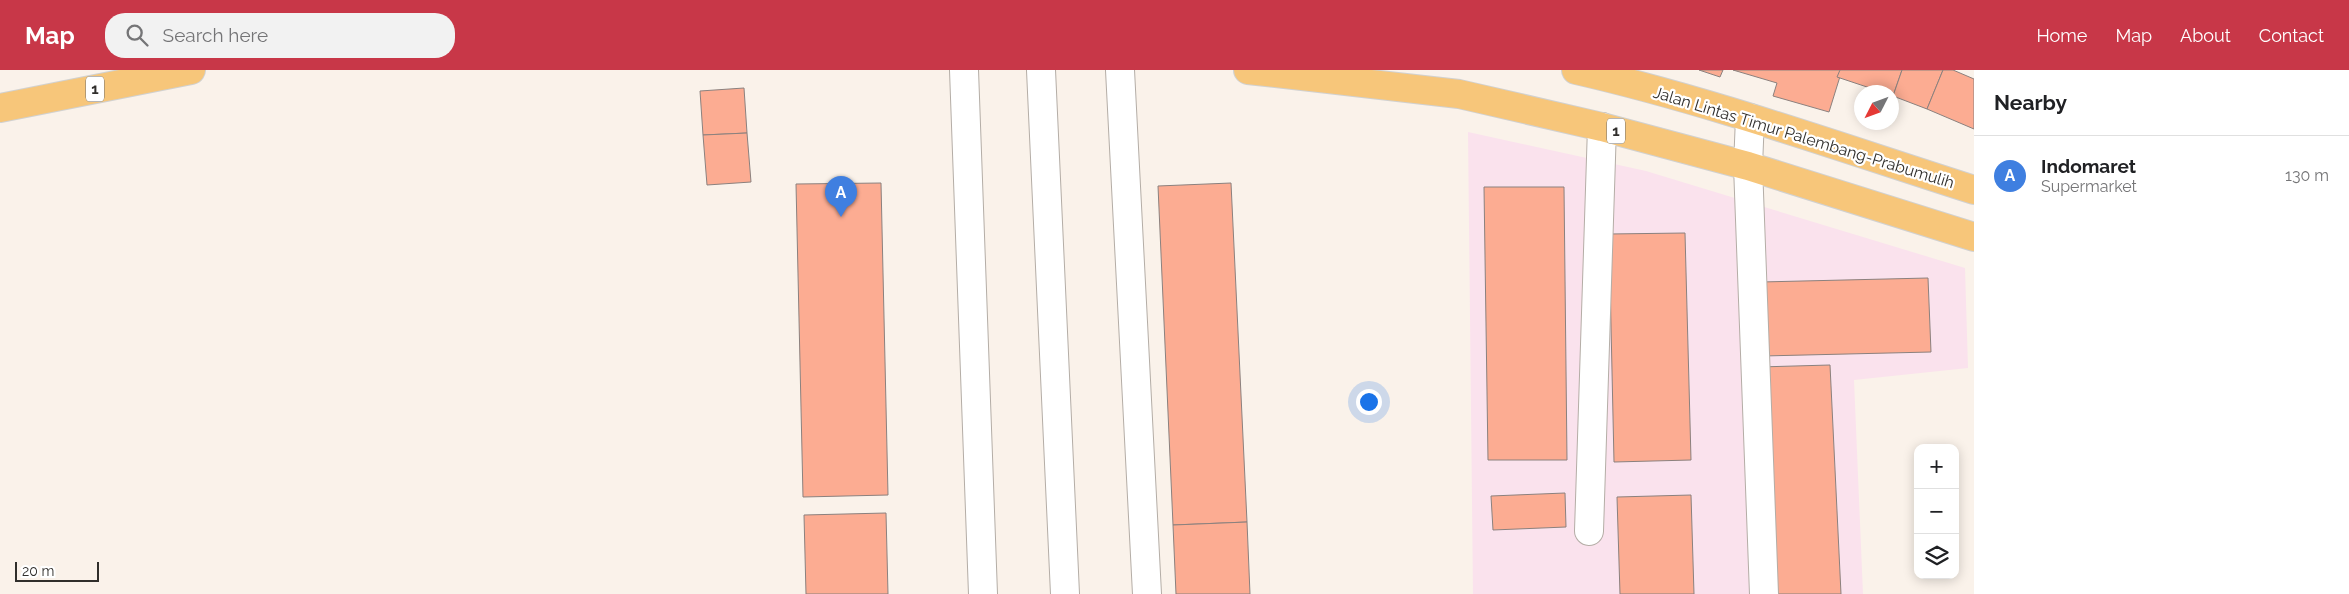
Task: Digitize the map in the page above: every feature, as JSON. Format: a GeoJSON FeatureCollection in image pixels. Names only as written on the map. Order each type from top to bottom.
{"type":"FeatureCollection","features":[{"type":"Feature","properties":{"kind":"highway","name":"1"},"geometry":{"type":"LineString","coordinates":[[0,108],[191,70]]}},
{"type":"Feature","properties":{"kind":"highway","name":"1"},"geometry":{"type":"LineString","coordinates":[[1248,70],[1459,94],[1602,127],[1748,166],[1974,237]]}},
{"type":"Feature","properties":{"kind":"highway","name":"Jalan Lintas Timur Palembang-Prabumulih"},"geometry":{"type":"LineString","coordinates":[[1576,70],[1633,76],[1750,118],[1974,190]]}},
{"type":"Feature","properties":{"kind":"lane"},"geometry":{"type":"LineString","coordinates":[[964,70],[983,594]]}},
{"type":"Feature","properties":{"kind":"lane"},"geometry":{"type":"LineString","coordinates":[[1041,70],[1065,594]]}},
{"type":"Feature","properties":{"kind":"lane"},"geometry":{"type":"LineString","coordinates":[[1120,70],[1147,594]]}},
{"type":"Feature","properties":{"kind":"lane"},"geometry":{"type":"LineString","coordinates":[[1750,118],[1748,166],[1764,594]]}},
{"type":"Feature","properties":{"kind":"lane"},"geometry":{"type":"LineString","coordinates":[[1589,531],[1602,127]]}},
{"type":"Feature","properties":{"kind":"shaded area"},"geometry":{"type":"Polygon","coordinates":[[[1468,132],[1646,171],[1965,268],[1968,368],[1854,380],[1863,594],[1473,594],[1468,132]]]}},
{"type":"Feature","properties":{"kind":"building"},"geometry":{"type":"Polygon","coordinates":[[[1699,70],[1723,70],[1720,77],[1699,70]]]}},
{"type":"Feature","properties":{"kind":"building"},"geometry":{"type":"Polygon","coordinates":[[[1733,70],[1842,70],[1829,112],[1773,96],[1777,83],[1733,70]]]}},
{"type":"Feature","properties":{"kind":"building"},"geometry":{"type":"Polygon","coordinates":[[[1840,70],[1902,70],[1897,85],[1861,85],[1837,77],[1840,70]]]}},
{"type":"Feature","properties":{"kind":"building"},"geometry":{"type":"Polygon","coordinates":[[[1902,70],[1943,70],[1927,109],[1899,98],[1899,85],[1897,85],[1902,70]]]}},
{"type":"Feature","properties":{"kind":"building"},"geometry":{"type":"Polygon","coordinates":[[[1943,70],[1953,70],[1974,79],[1974,129],[1927,109],[1943,70]]]}},
{"type":"Feature","properties":{"kind":"building"},"geometry":{"type":"Polygon","coordinates":[[[744,88],[747,133],[703,135],[700,91],[744,88]]]}},
{"type":"Feature","properties":{"kind":"building"},"geometry":{"type":"Polygon","coordinates":[[[747,133],[751,182],[707,185],[703,135],[747,133]]]}},
{"type":"Feature","properties":{"kind":"building"},"geometry":{"type":"Polygon","coordinates":[[[881,183],[888,495],[803,497],[796,184],[881,183]]]}},
{"type":"Feature","properties":{"kind":"building"},"geometry":{"type":"Polygon","coordinates":[[[1231,183],[1247,522],[1173,525],[1158,186],[1231,183]]]}},
{"type":"Feature","properties":{"kind":"building"},"geometry":{"type":"Polygon","coordinates":[[[1484,187],[1564,187],[1567,460],[1488,460],[1484,187]]]}},
{"type":"Feature","properties":{"kind":"building"},"geometry":{"type":"Polygon","coordinates":[[[1685,233],[1691,460],[1614,462],[1609,234],[1685,233]]]}},
{"type":"Feature","properties":{"kind":"building"},"geometry":{"type":"Polygon","coordinates":[[[1928,278],[1931,352],[1763,356],[1761,282],[1928,278]]]}},
{"type":"Feature","properties":{"kind":"building"},"geometry":{"type":"Polygon","coordinates":[[[1830,365],[1841,594],[1769,594],[1759,367],[1830,365]]]}},
{"type":"Feature","properties":{"kind":"building"},"geometry":{"type":"Polygon","coordinates":[[[1565,493],[1566,527],[1493,530],[1491,496],[1565,493]]]}},
{"type":"Feature","properties":{"kind":"building"},"geometry":{"type":"Polygon","coordinates":[[[1691,495],[1694,594],[1620,594],[1617,497],[1691,495]]]}},
{"type":"Feature","properties":{"kind":"building"},"geometry":{"type":"Polygon","coordinates":[[[886,513],[888,594],[806,594],[804,515],[886,513]]]}},
{"type":"Feature","properties":{"kind":"building"},"geometry":{"type":"Polygon","coordinates":[[[1247,522],[1250,594],[1176,594],[1173,525],[1247,522]]]}},
{"type":"Feature","properties":{"kind":"place","name":"Indomaret"},"geometry":{"type":"Point","coordinates":[841,217]}}]}
